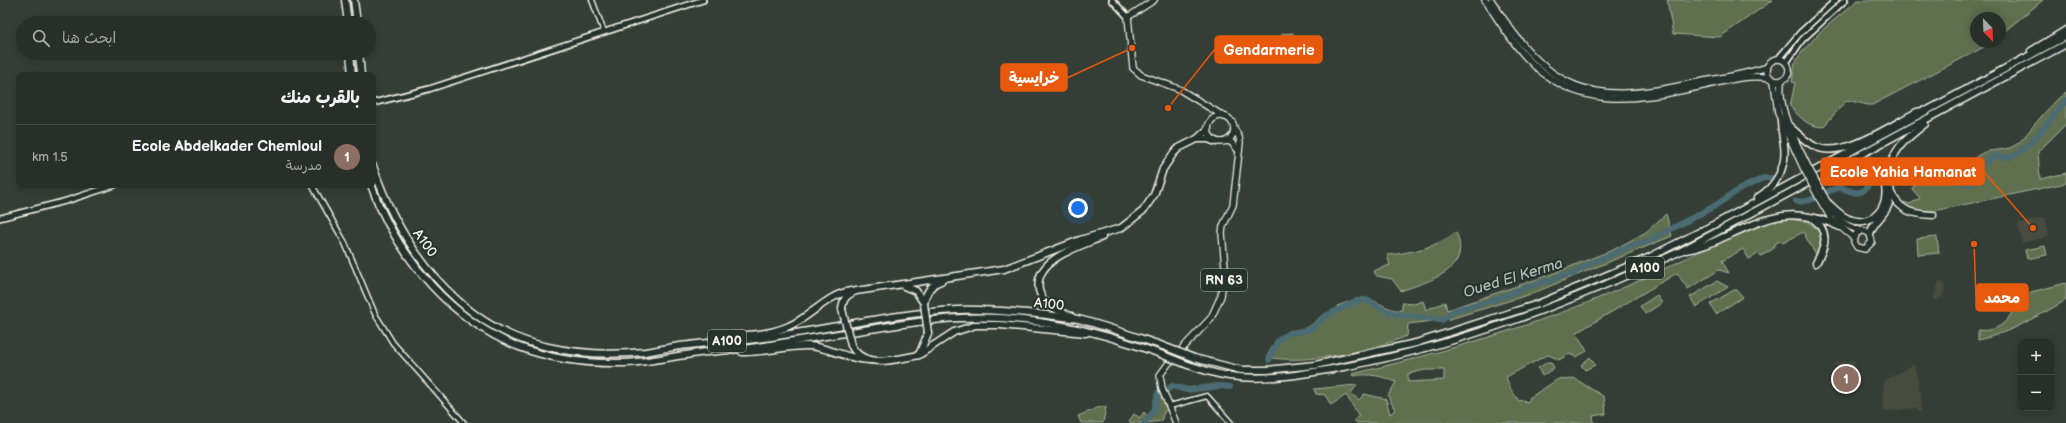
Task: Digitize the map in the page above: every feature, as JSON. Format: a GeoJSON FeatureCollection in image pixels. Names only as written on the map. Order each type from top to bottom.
{"type":"FeatureCollection","features":[{"type":"Feature","properties":{"kind":"highway"},"geometry":{"type":"LineString","coordinates":[[345,0],[347,16]]}},
{"type":"Feature","properties":{"kind":"highway"},"geometry":{"type":"LineString","coordinates":[[354,0],[356,16]]}},
{"type":"Feature","properties":{"kind":"highway"},"geometry":{"type":"LineString","coordinates":[[1787,124],[1815,147],[1831,151],[1855,145],[1917,112],[1930,109],[2066,30]]}},
{"type":"Feature","properties":{"kind":"highway","name":"A100"},"geometry":{"type":"LineString","coordinates":[[376,174],[391,212],[420,258],[447,291],[464,306],[496,328],[525,341],[566,350],[629,353],[685,345],[754,340],[846,323],[958,310],[1004,311],[1080,319],[1163,346],[1194,358],[1241,370],[1267,370],[1315,365],[1392,350],[1538,304],[1648,258],[1721,221],[2066,36]]}},
{"type":"Feature","properties":{"kind":"highway","name":"A100"},"geometry":{"type":"LineString","coordinates":[[372,188],[384,216],[423,276],[459,312],[478,326],[502,340],[534,354],[556,359],[599,363],[651,361],[712,351],[754,348],[825,335],[959,318],[1018,319],[1077,327],[1123,341],[1188,365],[1229,376],[1271,377],[1323,371],[1393,357],[1553,307],[1683,250],[2066,44]]}},
{"type":"Feature","properties":{"kind":"highway"},"geometry":{"type":"LineString","coordinates":[[351,60],[352,72]]}},
{"type":"Feature","properties":{"kind":"highway"},"geometry":{"type":"LineString","coordinates":[[360,60],[361,72]]}},
{"type":"Feature","properties":{"kind":"highway"},"geometry":{"type":"LineString","coordinates":[[1870,234],[1874,224],[1888,208],[1891,193],[1890,170],[1893,156],[1904,140],[1934,116]]}},
{"type":"Feature","properties":{"kind":"highway"},"geometry":{"type":"LineString","coordinates":[[1721,221],[1764,194],[1776,180],[1783,166],[1784,155],[1781,120]]}},
{"type":"Feature","properties":{"kind":"highway"},"geometry":{"type":"LineString","coordinates":[[1080,319],[1056,310],[1044,300],[1038,286],[1041,272],[1047,265],[1057,258],[1121,228],[1143,211],[1154,195],[1163,169],[1173,154],[1179,148],[1197,139],[1209,126]]}},
{"type":"Feature","properties":{"kind":"highway"},"geometry":{"type":"LineString","coordinates":[[1197,139],[1208,139],[1216,142]]}},
{"type":"Feature","properties":{"kind":"highway"},"geometry":{"type":"LineString","coordinates":[[1823,199],[1851,220],[1864,221],[1871,218],[1880,210],[1886,199],[1886,188],[1875,173],[1858,167],[1829,172]]}},
{"type":"Feature","properties":{"kind":"highway"},"geometry":{"type":"LineString","coordinates":[[1891,193],[1898,204],[1908,212],[1932,215]]}},
{"type":"Feature","properties":{"kind":"highway"},"geometry":{"type":"LineString","coordinates":[[1683,250],[1706,245],[1770,218],[1787,215],[1810,216],[1840,227]]}},
{"type":"Feature","properties":{"kind":"highway"},"geometry":{"type":"LineString","coordinates":[[1810,216],[1820,224],[1825,236],[1824,248],[1816,263]]}},
{"type":"Feature","properties":{"kind":"highway"},"geometry":{"type":"LineString","coordinates":[[685,345],[706,339],[747,336],[787,327],[802,320],[836,296],[856,291],[1004,269],[1080,240],[1121,228]]}},
{"type":"Feature","properties":{"kind":"highway"},"geometry":{"type":"LineString","coordinates":[[924,304],[928,292],[938,282],[960,276]]}},
{"type":"Feature","properties":{"kind":"highway"},"geometry":{"type":"LineString","coordinates":[[891,286],[912,288],[921,296],[924,304],[928,333],[919,355]]}},
{"type":"Feature","properties":{"kind":"highway"},"geometry":{"type":"LineString","coordinates":[[856,291],[848,294],[842,308],[851,345],[857,354],[870,360]]}},
{"type":"Feature","properties":{"kind":"highway"},"geometry":{"type":"LineString","coordinates":[[712,351],[753,353],[790,347],[812,346],[862,360],[870,360],[919,355],[954,332],[976,325],[1000,325],[1060,330],[1123,341]]}},
{"type":"Feature","properties":{"kind":"main road"},"geometry":{"type":"LineString","coordinates":[[376,102],[387,98],[430,89],[703,0]]}},
{"type":"Feature","properties":{"kind":"main road"},"geometry":{"type":"LineString","coordinates":[[1112,0],[1128,17],[1133,68],[1141,75],[1179,89],[1232,122],[1234,130],[1239,137],[1239,151]]}},
{"type":"Feature","properties":{"kind":"main road"},"geometry":{"type":"LineString","coordinates":[[1128,17],[1154,0]]}},
{"type":"Feature","properties":{"kind":"main road"},"geometry":{"type":"LineString","coordinates":[[1486,0],[1520,50],[1533,64],[1560,84],[1589,96],[1618,99],[1638,98],[1762,76],[1781,81]]}},
{"type":"Feature","properties":{"kind":"main road"},"geometry":{"type":"LineString","coordinates":[[1491,0],[1514,35],[1534,59],[1560,78],[1591,90],[1613,94],[1641,93],[1738,75],[1767,67],[1771,61],[1778,59],[1808,24],[1836,0]]}},
{"type":"Feature","properties":{"kind":"main road"},"geometry":{"type":"LineString","coordinates":[[1786,63],[1794,50],[1806,37],[1845,0]]}},
{"type":"Feature","properties":{"kind":"main road"},"geometry":{"type":"LineString","coordinates":[[1778,59],[1786,63],[1789,67],[1789,74],[1781,81],[1781,102],[1787,124],[1806,168]]}},
{"type":"Feature","properties":{"kind":"main road"},"geometry":{"type":"LineString","coordinates":[[1767,67],[1767,71],[1772,79],[1781,120],[1823,199],[1829,216],[1854,238],[1857,247],[1865,249],[1872,242],[1870,234],[1850,227],[1839,219],[1823,199]]}},
{"type":"Feature","properties":{"kind":"main road"},"geometry":{"type":"LineString","coordinates":[[1209,109],[1211,118],[1209,126],[1210,136],[1216,142],[1231,142],[1239,151]]}},
{"type":"Feature","properties":{"kind":"main road"},"geometry":{"type":"LineString","coordinates":[[1209,126],[1214,118],[1225,117]]}},
{"type":"Feature","properties":{"kind":"main road"},"geometry":{"type":"LineString","coordinates":[[1227,141],[1232,137],[1234,130]]}},
{"type":"Feature","properties":{"kind":"main road","name":"RN 63"},"geometry":{"type":"LineString","coordinates":[[1176,423],[1162,389],[1160,375],[1168,364],[1211,318],[1221,296],[1225,267],[1222,233],[1223,226],[1233,205],[1239,151]]}},
{"type":"Feature","properties":{"kind":"main road"},"geometry":{"type":"LineString","coordinates":[[0,218],[66,201],[106,188]]}},
{"type":"Feature","properties":{"kind":"main road"},"geometry":{"type":"LineString","coordinates":[[1854,238],[1857,232],[1861,231]]}},
{"type":"Feature","properties":{"kind":"street"},"geometry":{"type":"LineString","coordinates":[[592,0],[604,32]]}},
{"type":"Feature","properties":{"kind":"street"},"geometry":{"type":"LineString","coordinates":[[314,188],[342,238],[375,314],[393,343],[464,423]]}},
{"type":"Feature","properties":{"kind":"street"},"geometry":{"type":"LineString","coordinates":[[1170,406],[1207,396],[1231,423]]}},
{"type":"Feature","properties":{"kind":"shaded area"},"geometry":{"type":"Polygon","coordinates":[[[2045,217],[2049,236],[2022,243],[2018,224],[2045,217]]]}},
{"type":"Feature","properties":{"kind":"shaded area"},"geometry":{"type":"Polygon","coordinates":[[[1939,281],[1944,283],[1943,286],[1945,287],[1942,298],[1939,297],[1938,301],[1933,299],[1939,281]]]}},
{"type":"Feature","properties":{"kind":"shaded area"},"geometry":{"type":"Polygon","coordinates":[[[1854,360],[1856,370],[1852,371],[1855,387],[1841,390],[1835,363],[1854,360]]]}},
{"type":"Feature","properties":{"kind":"shaded area"},"geometry":{"type":"Polygon","coordinates":[[[1914,364],[1921,396],[1921,411],[1918,412],[1915,408],[1891,411],[1884,410],[1883,381],[1914,364]]]}},
{"type":"Feature","properties":{"kind":"green space"},"geometry":{"type":"Polygon","coordinates":[[[1667,0],[1773,0],[1720,37],[1673,34],[1667,0]]]}},
{"type":"Feature","properties":{"kind":"green space"},"geometry":{"type":"Polygon","coordinates":[[[1858,0],[2043,0],[2006,30],[2006,12],[1970,12],[1970,48],[1982,48],[1872,105],[1847,100],[1823,127],[1818,127],[1808,123],[1800,117],[1790,106],[1795,83],[1792,82],[1795,63],[1802,52],[1821,31],[1858,0]]]}},
{"type":"Feature","properties":{"kind":"green space"},"geometry":{"type":"Polygon","coordinates":[[[1293,33],[1295,56],[1284,57],[1282,34],[1293,33]]]}},
{"type":"Feature","properties":{"kind":"green space"},"geometry":{"type":"Polygon","coordinates":[[[2066,92],[2066,124],[2038,152],[2040,179],[2066,173],[2066,183],[1925,213],[1904,206],[1904,202],[1910,204],[1920,198],[1912,189],[1915,184],[1910,182],[1915,170],[1927,174],[1948,177],[1961,175],[1967,172],[1972,162],[1978,156],[1990,151],[2010,148],[2019,143],[2057,99],[2066,92]]]}},
{"type":"Feature","properties":{"kind":"green space"},"geometry":{"type":"Polygon","coordinates":[[[1666,214],[1672,236],[1531,294],[1450,319],[1408,324],[1407,336],[1375,347],[1318,358],[1282,359],[1267,357],[1281,336],[1290,331],[1308,327],[1323,315],[1337,310],[1337,306],[1350,301],[1364,298],[1397,310],[1402,310],[1402,303],[1414,304],[1423,301],[1426,310],[1445,302],[1447,310],[1549,275],[1615,249],[1646,232],[1666,214]]]}},
{"type":"Feature","properties":{"kind":"green space"},"geometry":{"type":"Polygon","coordinates":[[[1783,218],[1808,222],[1823,234],[1824,244],[1817,257],[1803,232],[1783,243],[1780,241],[1776,243],[1773,249],[1761,256],[1758,254],[1749,259],[1743,249],[1722,261],[1729,273],[1719,270],[1688,289],[1677,273],[1576,333],[1587,351],[1576,357],[1569,354],[1559,360],[1549,355],[1545,356],[1506,377],[1511,390],[1519,401],[1524,400],[1526,402],[1530,400],[1529,398],[1560,378],[1567,380],[1574,378],[1604,397],[1606,414],[1593,416],[1594,423],[1357,423],[1354,420],[1359,416],[1346,395],[1331,405],[1325,395],[1316,394],[1314,389],[1357,385],[1351,393],[1359,400],[1364,394],[1386,399],[1390,414],[1395,410],[1388,396],[1396,382],[1375,376],[1353,376],[1352,374],[1413,359],[1472,342],[1560,313],[1630,285],[1739,232],[1783,218]],[[1425,370],[1408,374],[1408,382],[1444,380],[1444,370],[1425,370]]]}},
{"type":"Feature","properties":{"kind":"green space"},"geometry":{"type":"Polygon","coordinates":[[[1456,232],[1460,245],[1458,256],[1453,265],[1435,278],[1401,291],[1392,279],[1377,276],[1373,271],[1390,265],[1387,255],[1405,253],[1441,242],[1456,232]]]}},
{"type":"Feature","properties":{"kind":"green space"},"geometry":{"type":"Polygon","coordinates":[[[1937,237],[1939,253],[1918,255],[1917,239],[1937,237]]]}},
{"type":"Feature","properties":{"kind":"green space"},"geometry":{"type":"Polygon","coordinates":[[[2045,246],[2047,255],[2027,259],[2025,250],[2045,246]]]}},
{"type":"Feature","properties":{"kind":"green space"},"geometry":{"type":"Polygon","coordinates":[[[1717,281],[1728,287],[1696,307],[1690,297],[1717,281]]]}},
{"type":"Feature","properties":{"kind":"green space"},"geometry":{"type":"Polygon","coordinates":[[[2066,283],[2066,300],[2063,302],[2012,329],[1978,340],[1978,330],[1992,329],[2004,323],[2012,313],[2017,299],[2027,293],[2066,283]]]}},
{"type":"Feature","properties":{"kind":"green space"},"geometry":{"type":"Polygon","coordinates":[[[1734,290],[1737,290],[1743,297],[1716,314],[1710,304],[1734,290]]]}},
{"type":"Feature","properties":{"kind":"green space"},"geometry":{"type":"Polygon","coordinates":[[[1657,295],[1662,303],[1645,314],[1640,306],[1657,295]]]}},
{"type":"Feature","properties":{"kind":"green space"},"geometry":{"type":"Polygon","coordinates":[[[1590,357],[1595,365],[1585,370],[1581,365],[1590,357]]]}},
{"type":"Feature","properties":{"kind":"green space"},"geometry":{"type":"Polygon","coordinates":[[[1548,362],[1551,362],[1554,368],[1542,376],[1538,368],[1548,362]]]}},
{"type":"Feature","properties":{"kind":"green space"},"geometry":{"type":"Polygon","coordinates":[[[1161,393],[1169,409],[1164,412],[1161,421],[1146,423],[1157,408],[1157,400],[1161,393]]]}},
{"type":"Feature","properties":{"kind":"green space"},"geometry":{"type":"Polygon","coordinates":[[[1100,407],[1106,407],[1103,423],[1081,423],[1078,416],[1100,407]]]}},
{"type":"Feature","properties":{"kind":"green space"},"geometry":{"type":"Polygon","coordinates":[[[1144,412],[1148,417],[1142,423],[1131,423],[1129,421],[1134,414],[1140,418],[1144,412]]]}},
{"type":"Feature","properties":{"kind":"waterway","name":"Oued El Kerma"},"geometry":{"type":"LineString","coordinates":[[1796,201],[1808,201],[1840,187],[1859,193],[1867,187],[1879,169],[1883,166],[1903,169],[1935,180],[1949,180],[1970,184],[1974,182],[1981,167],[1994,156],[2009,157],[2024,149],[2040,133],[2066,100]]}},
{"type":"Feature","properties":{"kind":"waterway","name":"Oued El Kerma"},"geometry":{"type":"LineString","coordinates":[[1269,360],[1277,342],[1281,338],[1289,333],[1309,330],[1326,316],[1356,301],[1366,300],[1387,311],[1401,315],[1442,320],[1455,310],[1484,303],[1545,281],[1551,281],[1560,276],[1573,274],[1593,262],[1633,245],[1646,242],[1713,207],[1740,189],[1764,178],[1773,178]]}},
{"type":"Feature","properties":{"kind":"waterway","name":"Oued El Kerma"},"geometry":{"type":"LineString","coordinates":[[1144,423],[1154,411],[1158,393],[1166,391],[1172,386],[1187,390],[1219,386],[1230,387]]}},
{"type":"Feature","properties":{"kind":"place","name":"خرايسية"},"geometry":{"type":"Point","coordinates":[1132,48]}},
{"type":"Feature","properties":{"kind":"place","name":"Gendarmerie"},"geometry":{"type":"Point","coordinates":[1168,108]}},
{"type":"Feature","properties":{"kind":"place","name":"Ecole Yahia Hamanat"},"geometry":{"type":"Point","coordinates":[2033,228]}},
{"type":"Feature","properties":{"kind":"place","name":"محمد"},"geometry":{"type":"Point","coordinates":[1974,244]}},
{"type":"Feature","properties":{"kind":"place","name":"Ecole Abdelkader Chemloul"},"geometry":{"type":"Point","coordinates":[1846,379]}}]}
